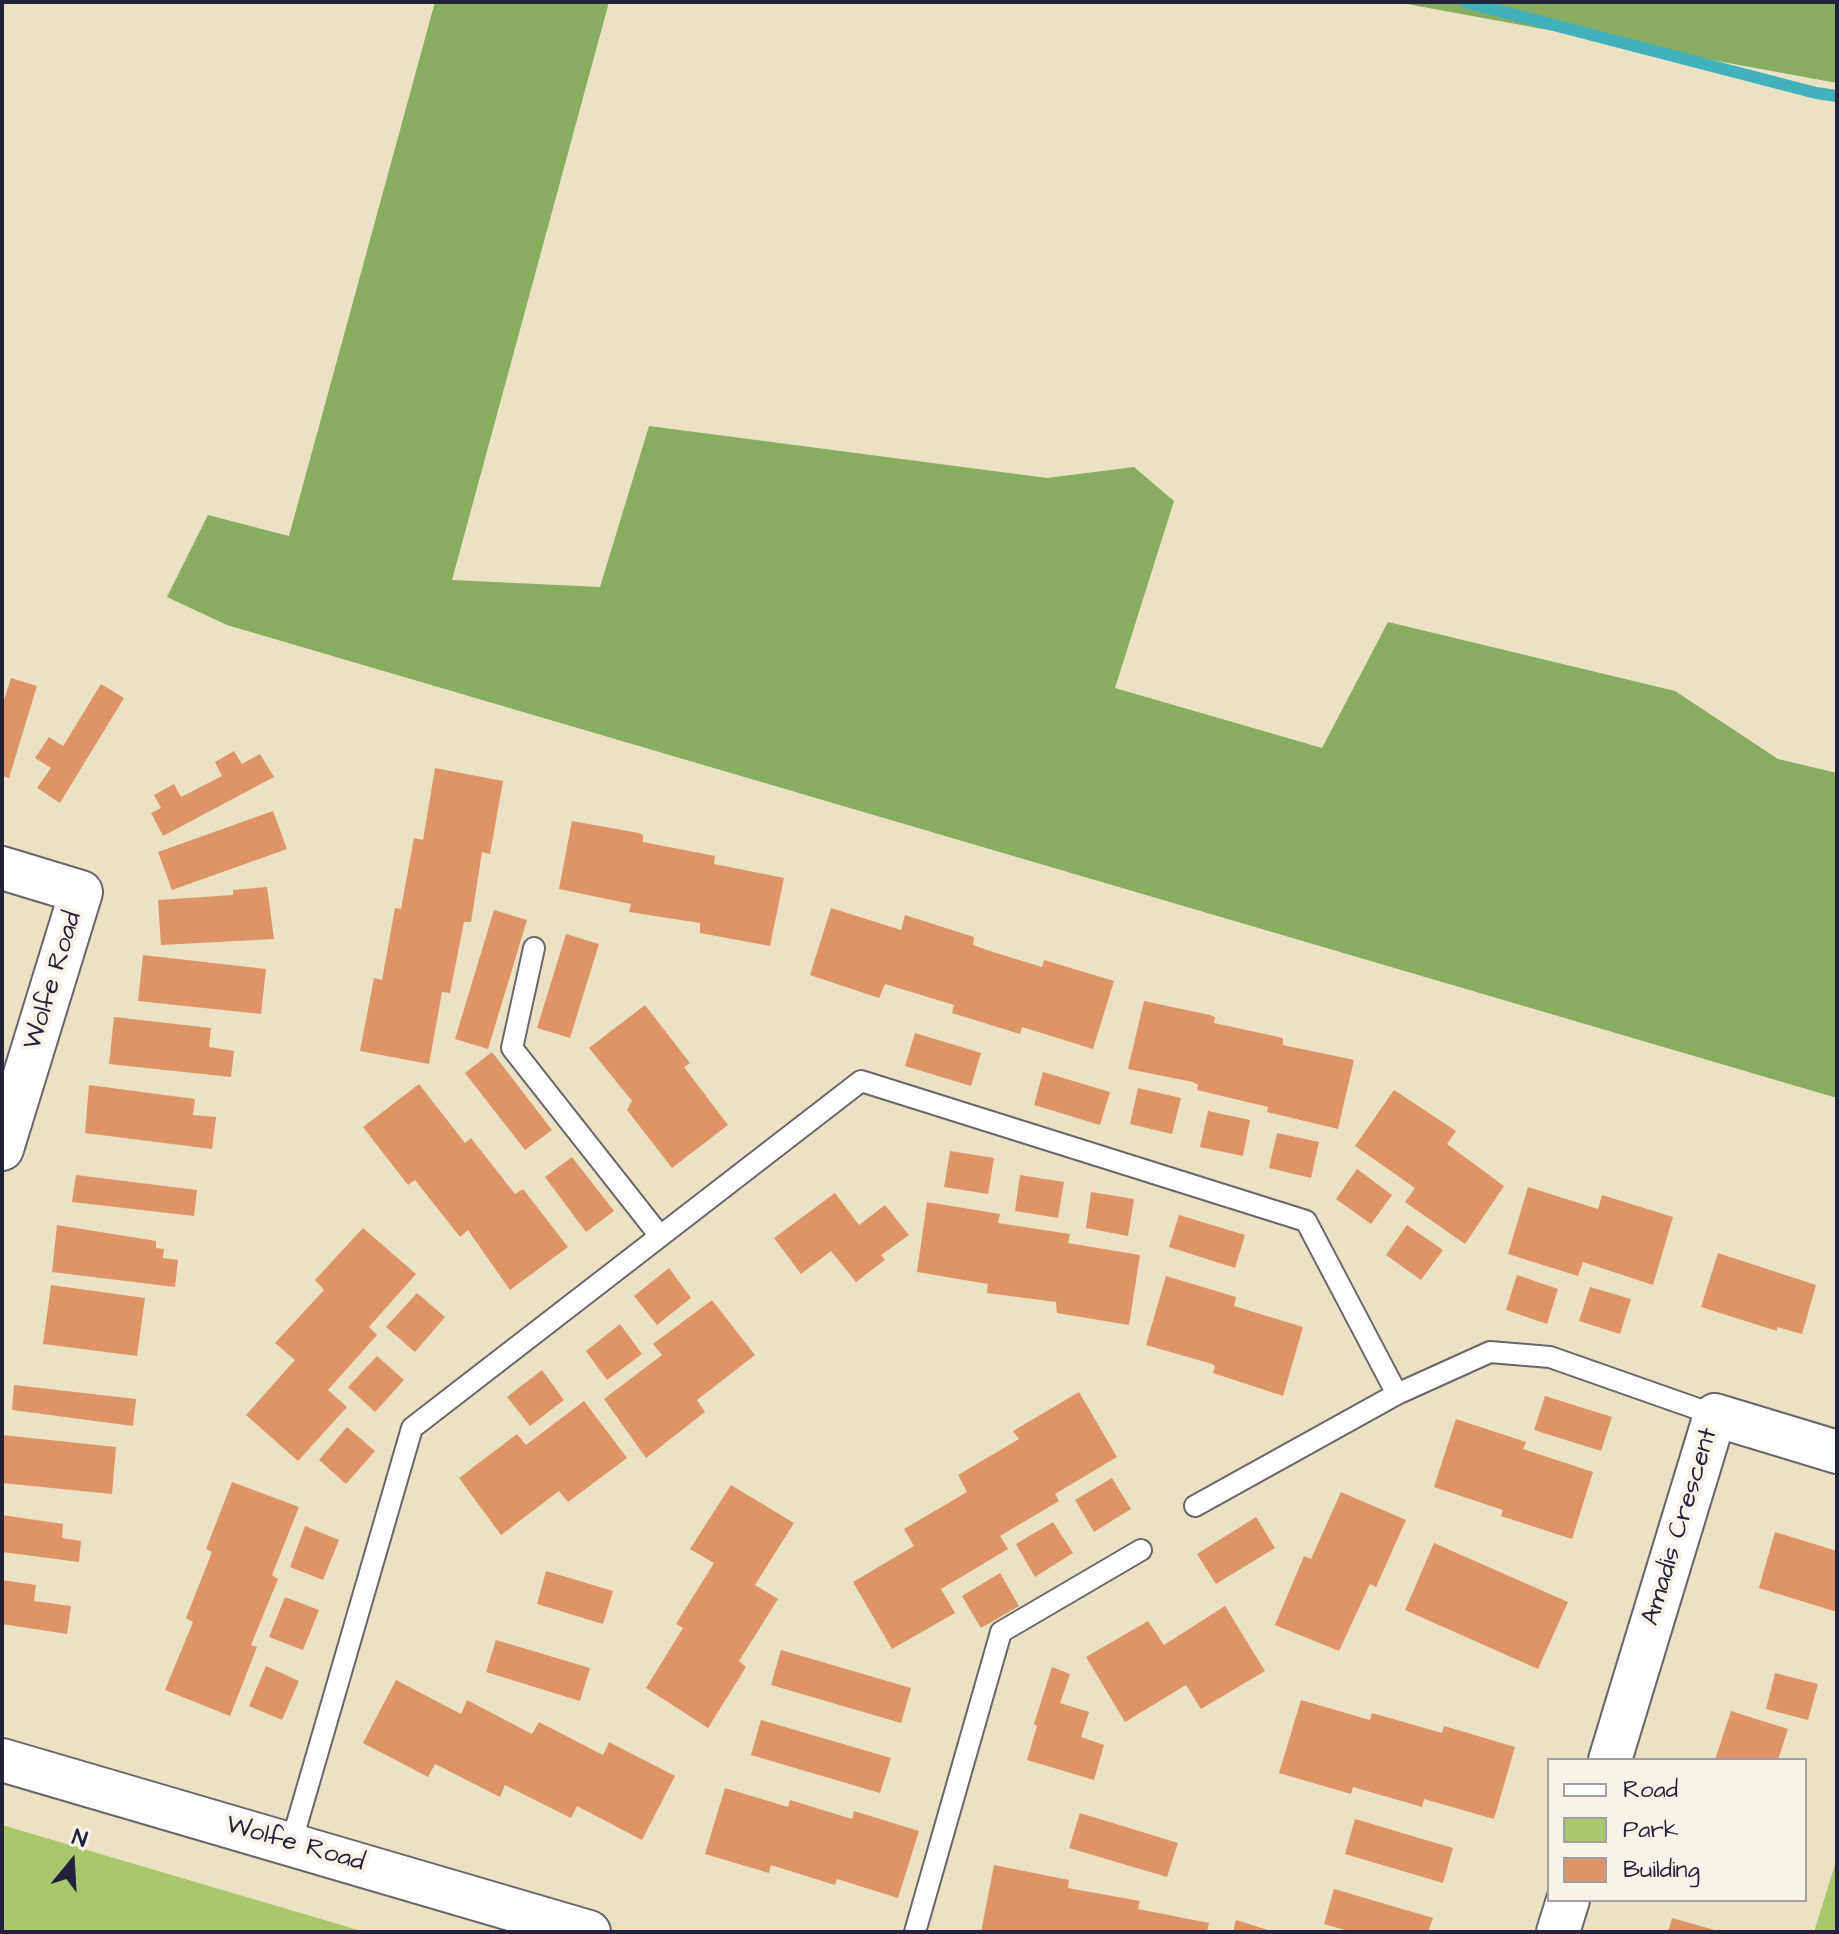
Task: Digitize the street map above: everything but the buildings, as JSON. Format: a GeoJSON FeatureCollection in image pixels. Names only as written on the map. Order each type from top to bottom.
{"type":"FeatureCollection","features":[{"type":"Feature","properties":{"kind":"street","name":"Wolfe Road"},"geometry":{"type":"LineString","coordinates":[[2,868],[81,892],[2,1149]]}},
{"type":"Feature","properties":{"kind":"street","name":"Amadis Crescent"},"geometry":{"type":"LineString","coordinates":[[1611,1758],[1715,1415],[1837,1452]]}},
{"type":"Feature","properties":{"kind":"street","name":"Wolfe Road"},"geometry":{"type":"LineString","coordinates":[[2,1760],[589,1932]]}},
{"type":"Feature","properties":{"kind":"street"},"geometry":{"type":"LineString","coordinates":[[1558,1932],[1567,1902]]}},
{"type":"Feature","properties":{"kind":"lane"},"geometry":{"type":"LineString","coordinates":[[534,948],[512,1048],[660,1236]]}},
{"type":"Feature","properties":{"kind":"lane"},"geometry":{"type":"LineString","coordinates":[[291,1844],[412,1428],[861,1081],[1306,1221],[1397,1394]]}},
{"type":"Feature","properties":{"kind":"lane"},"geometry":{"type":"LineString","coordinates":[[1195,1506],[1397,1394],[1490,1352],[1550,1357],[1715,1415]]}},
{"type":"Feature","properties":{"kind":"lane"},"geometry":{"type":"LineString","coordinates":[[915,1932],[1001,1632],[1141,1550]]}},
{"type":"Feature","properties":{"kind":"green space"},"geometry":{"type":"Polygon","coordinates":[[[435,2],[609,2],[452,580],[600,587],[649,426],[1047,478],[1134,467],[1174,501],[1115,688],[1322,748],[1388,622],[1675,691],[1778,759],[1837,773],[1837,1098],[227,625],[167,597],[208,515],[289,536],[435,2]]]}},
{"type":"Feature","properties":{"kind":"green space"},"geometry":{"type":"Polygon","coordinates":[[[1396,2],[1837,2],[1837,83],[1396,2]]]}},
{"type":"Feature","properties":{"kind":"green space"},"geometry":{"type":"Polygon","coordinates":[[[2,1825],[365,1932],[2,1932],[2,1825]]]}},
{"type":"Feature","properties":{"kind":"green space"},"geometry":{"type":"Polygon","coordinates":[[[1837,1858],[1837,1932],[1814,1932],[1837,1858]]]}},
{"type":"Feature","properties":{"kind":"waterway"},"geometry":{"type":"LineString","coordinates":[[1465,2],[1837,96]]}}]}
